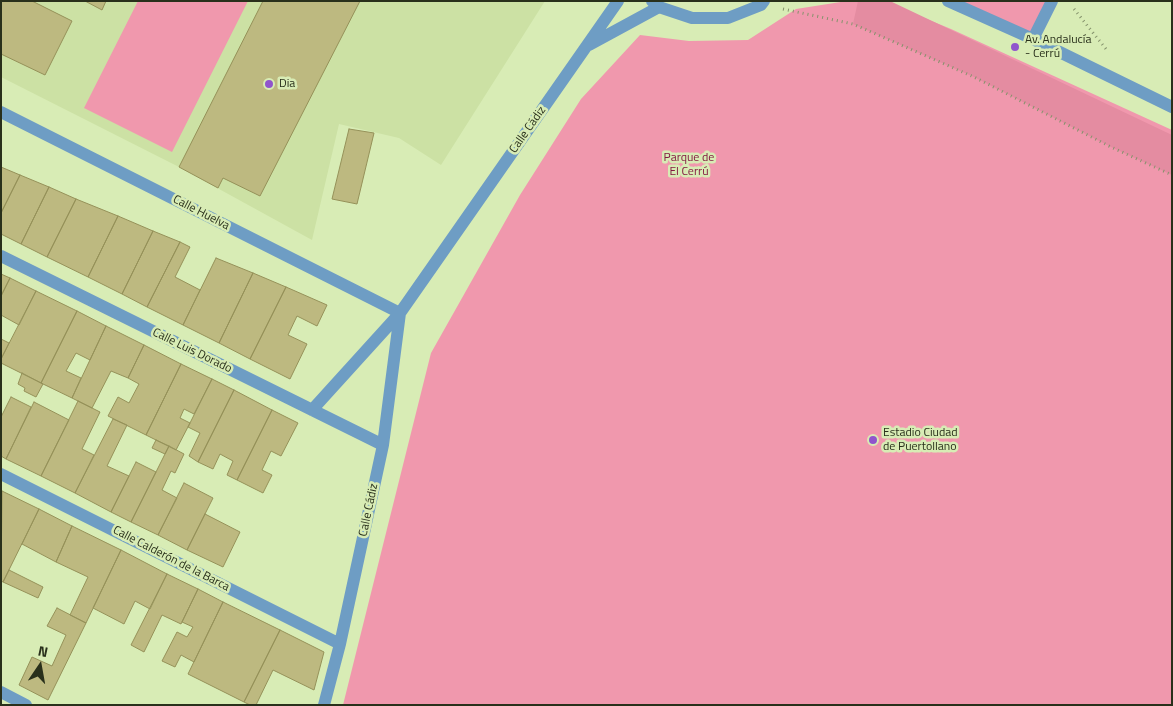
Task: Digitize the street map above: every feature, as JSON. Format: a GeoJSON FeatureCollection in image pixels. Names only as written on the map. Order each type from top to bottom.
{"type":"FeatureCollection","features":[{"type":"Feature","properties":{"kind":"street","name":"Calle Cádiz"},"geometry":{"type":"LineString","coordinates":[[312,410],[400,313],[618,1]]}},
{"type":"Feature","properties":{"kind":"street"},"geometry":{"type":"LineString","coordinates":[[948,1],[1033,39],[1172,107]]}},
{"type":"Feature","properties":{"kind":"street"},"geometry":{"type":"LineString","coordinates":[[1033,39],[1052,1]]}},
{"type":"Feature","properties":{"kind":"street"},"geometry":{"type":"LineString","coordinates":[[655,4],[692,18],[728,18],[763,3]]}},
{"type":"Feature","properties":{"kind":"street","name":"Calle Cádiz"},"geometry":{"type":"LineString","coordinates":[[587,46],[655,4]]}},
{"type":"Feature","properties":{"kind":"street","name":"Calle Huelva"},"geometry":{"type":"LineString","coordinates":[[1,112],[400,313]]}},
{"type":"Feature","properties":{"kind":"street","name":"Calle Luis Dorado"},"geometry":{"type":"LineString","coordinates":[[1,256],[383,445]]}},
{"type":"Feature","properties":{"kind":"street","name":"Calle Cádiz"},"geometry":{"type":"LineString","coordinates":[[324,705],[340,644],[383,445],[400,313]]}},
{"type":"Feature","properties":{"kind":"street","name":"Calle Calderón de la Barca"},"geometry":{"type":"LineString","coordinates":[[1,474],[340,644]]}},
{"type":"Feature","properties":{"kind":"street"},"geometry":{"type":"LineString","coordinates":[[1,692],[26,705]]}},
{"type":"Feature","properties":{"kind":"path"},"geometry":{"type":"LineString","coordinates":[[763,3],[854,24],[974,77],[1112,147],[1172,175]]}},
{"type":"Feature","properties":{"kind":"path"},"geometry":{"type":"LineString","coordinates":[[1073,8],[1106,49],[1114,53]]}},
{"type":"Feature","properties":{"kind":"shaded area"},"geometry":{"type":"Polygon","coordinates":[[[1,1],[545,1],[441,165],[399,138],[339,124],[312,240],[179,167],[1,77],[1,1]]]}},
{"type":"Feature","properties":{"kind":"shaded area"},"geometry":{"type":"Polygon","coordinates":[[[858,1],[890,1],[1172,135],[1172,175],[1111,147],[974,77],[853,24],[858,1]]]}},
{"type":"Feature","properties":{"kind":"green space"},"geometry":{"type":"Polygon","coordinates":[[[138,1],[248,1],[172,152],[84,108],[138,1]]]}},
{"type":"Feature","properties":{"kind":"green space","name":"Parque de El Cerrú"},"geometry":{"type":"Polygon","coordinates":[[[847,1],[864,1],[905,10],[951,29],[1172,130],[1172,705],[343,705],[431,353],[520,195],[581,99],[640,35],[689,41],[748,40],[796,9],[847,1]]]}},
{"type":"Feature","properties":{"kind":"green space"},"geometry":{"type":"Polygon","coordinates":[[[948,1],[1052,1],[1033,39],[948,1]]]}},
{"type":"Feature","properties":{"kind":"building"},"geometry":{"type":"Polygon","coordinates":[[[1,1],[32,1],[72,21],[45,75],[1,54],[1,1]]]}},
{"type":"Feature","properties":{"kind":"building"},"geometry":{"type":"Polygon","coordinates":[[[85,1],[106,1],[102,10],[85,1]]]}},
{"type":"Feature","properties":{"kind":"building","name":"Dia"},"geometry":{"type":"Polygon","coordinates":[[[263,1],[360,1],[260,196],[223,178],[218,188],[179,167],[263,1]]]}},
{"type":"Feature","properties":{"kind":"building"},"geometry":{"type":"Polygon","coordinates":[[[349,129],[374,133],[357,204],[332,199],[349,129]]]}},
{"type":"Feature","properties":{"kind":"building"},"geometry":{"type":"Polygon","coordinates":[[[1,167],[20,175],[1,213],[1,167]]]}},
{"type":"Feature","properties":{"kind":"building"},"geometry":{"type":"Polygon","coordinates":[[[20,175],[49,187],[21,244],[1,234],[1,213],[20,175]]]}},
{"type":"Feature","properties":{"kind":"building"},"geometry":{"type":"Polygon","coordinates":[[[49,187],[76,199],[47,257],[21,244],[49,187]]]}},
{"type":"Feature","properties":{"kind":"building"},"geometry":{"type":"Polygon","coordinates":[[[76,199],[118,216],[88,277],[47,257],[76,199]]]}},
{"type":"Feature","properties":{"kind":"building"},"geometry":{"type":"Polygon","coordinates":[[[118,216],[153,231],[122,294],[88,277],[118,216]]]}},
{"type":"Feature","properties":{"kind":"building"},"geometry":{"type":"Polygon","coordinates":[[[153,231],[180,242],[147,307],[122,294],[153,231]]]}},
{"type":"Feature","properties":{"kind":"building"},"geometry":{"type":"Polygon","coordinates":[[[180,242],[190,247],[175,277],[200,290],[183,325],[147,307],[180,242]]]}},
{"type":"Feature","properties":{"kind":"building"},"geometry":{"type":"Polygon","coordinates":[[[216,258],[253,273],[219,343],[183,325],[216,258]]]}},
{"type":"Feature","properties":{"kind":"building"},"geometry":{"type":"Polygon","coordinates":[[[253,273],[286,287],[250,359],[219,343],[253,273]]]}},
{"type":"Feature","properties":{"kind":"building"},"geometry":{"type":"Polygon","coordinates":[[[1,274],[10,278],[1,296],[1,274]]]}},
{"type":"Feature","properties":{"kind":"building"},"geometry":{"type":"Polygon","coordinates":[[[10,278],[36,291],[19,325],[1,315],[1,296],[10,278]]]}},
{"type":"Feature","properties":{"kind":"building"},"geometry":{"type":"Polygon","coordinates":[[[286,287],[327,305],[317,326],[297,316],[288,335],[307,344],[290,379],[250,359],[286,287]]]}},
{"type":"Feature","properties":{"kind":"building"},"geometry":{"type":"Polygon","coordinates":[[[36,291],[77,311],[41,383],[1,363],[1,359],[36,291]]]}},
{"type":"Feature","properties":{"kind":"building"},"geometry":{"type":"Polygon","coordinates":[[[77,311],[106,326],[90,360],[76,353],[66,371],[81,378],[72,398],[41,383],[77,311]]]}},
{"type":"Feature","properties":{"kind":"building"},"geometry":{"type":"Polygon","coordinates":[[[106,326],[144,345],[128,378],[111,371],[92,408],[72,398],[106,326]]]}},
{"type":"Feature","properties":{"kind":"building"},"geometry":{"type":"Polygon","coordinates":[[[1,339],[9,343],[1,359],[1,339]]]}},
{"type":"Feature","properties":{"kind":"building"},"geometry":{"type":"Polygon","coordinates":[[[144,345],[181,364],[146,435],[108,416],[118,397],[129,403],[139,384],[128,378],[144,345]]]}},
{"type":"Feature","properties":{"kind":"building"},"geometry":{"type":"Polygon","coordinates":[[[181,364],[212,379],[194,414],[184,409],[180,418],[190,423],[176,450],[146,435],[181,364]]]}},
{"type":"Feature","properties":{"kind":"building"},"geometry":{"type":"Polygon","coordinates":[[[22,373],[43,384],[36,397],[24,391],[25,388],[18,384],[22,373]]]}},
{"type":"Feature","properties":{"kind":"building"},"geometry":{"type":"Polygon","coordinates":[[[212,379],[234,390],[198,462],[189,456],[200,433],[188,427],[212,379]]]}},
{"type":"Feature","properties":{"kind":"building"},"geometry":{"type":"Polygon","coordinates":[[[234,390],[272,410],[237,480],[227,475],[233,461],[220,454],[213,469],[198,462],[234,390]]]}},
{"type":"Feature","properties":{"kind":"building"},"geometry":{"type":"Polygon","coordinates":[[[11,397],[31,407],[6,459],[1,456],[1,417],[11,397]]]}},
{"type":"Feature","properties":{"kind":"building"},"geometry":{"type":"Polygon","coordinates":[[[78,401],[100,412],[82,449],[94,455],[75,493],[41,476],[78,401]]]}},
{"type":"Feature","properties":{"kind":"building"},"geometry":{"type":"Polygon","coordinates":[[[34,402],[69,420],[41,476],[6,459],[34,402]]]}},
{"type":"Feature","properties":{"kind":"building"},"geometry":{"type":"Polygon","coordinates":[[[272,410],[298,423],[281,456],[271,451],[262,470],[272,475],[263,493],[237,480],[272,410]]]}},
{"type":"Feature","properties":{"kind":"building"},"geometry":{"type":"Polygon","coordinates":[[[113,419],[127,425],[107,466],[129,476],[111,512],[75,493],[113,419]]]}},
{"type":"Feature","properties":{"kind":"building"},"geometry":{"type":"Polygon","coordinates":[[[156,440],[169,446],[165,454],[152,448],[156,440]]]}},
{"type":"Feature","properties":{"kind":"building"},"geometry":{"type":"Polygon","coordinates":[[[169,446],[184,454],[175,473],[171,471],[162,490],[177,498],[158,535],[131,522],[169,446]]]}},
{"type":"Feature","properties":{"kind":"building"},"geometry":{"type":"Polygon","coordinates":[[[136,462],[156,472],[131,522],[111,512],[136,462]]]}},
{"type":"Feature","properties":{"kind":"building"},"geometry":{"type":"Polygon","coordinates":[[[184,483],[213,498],[187,550],[158,535],[184,483]]]}},
{"type":"Feature","properties":{"kind":"building"},"geometry":{"type":"Polygon","coordinates":[[[2,491],[39,509],[3,582],[1,581],[2,491]]]}},
{"type":"Feature","properties":{"kind":"building"},"geometry":{"type":"Polygon","coordinates":[[[39,509],[72,526],[56,562],[22,544],[39,509]]]}},
{"type":"Feature","properties":{"kind":"building"},"geometry":{"type":"Polygon","coordinates":[[[205,514],[240,532],[223,567],[187,550],[205,514]]]}},
{"type":"Feature","properties":{"kind":"building"},"geometry":{"type":"Polygon","coordinates":[[[72,526],[121,550],[86,623],[70,615],[88,577],[56,562],[72,526]]]}},
{"type":"Feature","properties":{"kind":"building"},"geometry":{"type":"Polygon","coordinates":[[[121,550],[167,574],[150,609],[135,601],[124,624],[93,608],[121,550]]]}},
{"type":"Feature","properties":{"kind":"building"},"geometry":{"type":"Polygon","coordinates":[[[9,570],[43,587],[38,598],[3,582],[9,570]]]}},
{"type":"Feature","properties":{"kind":"building"},"geometry":{"type":"Polygon","coordinates":[[[167,574],[198,589],[181,624],[162,615],[144,652],[131,645],[167,574]]]}},
{"type":"Feature","properties":{"kind":"building"},"geometry":{"type":"Polygon","coordinates":[[[198,589],[223,602],[194,662],[181,655],[175,667],[162,661],[177,632],[187,637],[193,627],[182,622],[198,589]]]}},
{"type":"Feature","properties":{"kind":"building"},"geometry":{"type":"Polygon","coordinates":[[[223,602],[280,630],[244,702],[188,674],[223,602]]]}},
{"type":"Feature","properties":{"kind":"building"},"geometry":{"type":"Polygon","coordinates":[[[57,608],[86,623],[48,700],[19,685],[32,657],[52,666],[66,635],[47,626],[57,608]]]}},
{"type":"Feature","properties":{"kind":"building"},"geometry":{"type":"Polygon","coordinates":[[[280,630],[324,652],[314,690],[273,670],[256,705],[250,705],[244,702],[280,630]]]}},
{"type":"Feature","properties":{"kind":"place","name":"Av. Andalucía - Cerrú"},"geometry":{"type":"Point","coordinates":[1015,47]}},
{"type":"Feature","properties":{"kind":"place","name":"Dia"},"geometry":{"type":"Point","coordinates":[269,84]}},
{"type":"Feature","properties":{"kind":"place","name":"Estadio Ciudad de Puertollano"},"geometry":{"type":"Point","coordinates":[873,440]}}]}
